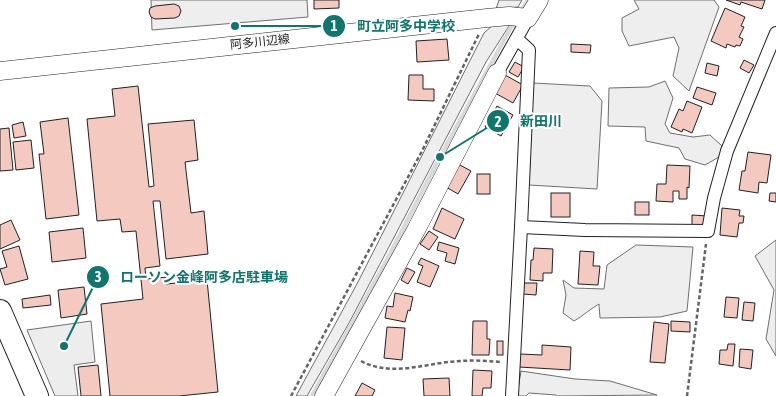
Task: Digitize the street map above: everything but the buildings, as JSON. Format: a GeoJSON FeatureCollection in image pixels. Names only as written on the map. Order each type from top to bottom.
{"type":"FeatureCollection","features":[{"type":"Feature","properties":{"kind":"highway"},"geometry":{"type":"LineString","coordinates":[[0,311],[36,396]]}},
{"type":"Feature","properties":{"kind":"main road"},"geometry":{"type":"LineString","coordinates":[[521,17],[539,0]]}},
{"type":"Feature","properties":{"kind":"main road","name":"阿多川辺線"},"geometry":{"type":"LineString","coordinates":[[0,71],[487,18],[521,17]]}},
{"type":"Feature","properties":{"kind":"main road"},"geometry":{"type":"LineString","coordinates":[[324,396],[497,74]]}},
{"type":"Feature","properties":{"kind":"street"},"geometry":{"type":"LineString","coordinates":[[497,74],[517,39],[521,17]]}},
{"type":"Feature","properties":{"kind":"street"},"geometry":{"type":"LineString","coordinates":[[521,228],[708,231],[714,198],[727,151],[776,33]]}},
{"type":"Feature","properties":{"kind":"street"},"geometry":{"type":"LineString","coordinates":[[512,396],[528,50],[517,39]]}},
{"type":"Feature","properties":{"kind":"path"},"geometry":{"type":"LineString","coordinates":[[291,396],[422,151],[487,18]]}},
{"type":"Feature","properties":{"kind":"path"},"geometry":{"type":"LineString","coordinates":[[687,396],[708,231]]}},
{"type":"Feature","properties":{"kind":"path"},"geometry":{"type":"LineString","coordinates":[[348,354],[365,363],[388,370],[460,361],[514,362]]}},
{"type":"Feature","properties":{"kind":"shaded area"},"geometry":{"type":"Polygon","coordinates":[[[151,0],[307,0],[308,17],[152,30],[151,0]]]}},
{"type":"Feature","properties":{"kind":"shaded area"},"geometry":{"type":"Polygon","coordinates":[[[499,0],[522,0],[518,7],[496,9],[499,0]]]}},
{"type":"Feature","properties":{"kind":"shaded area"},"geometry":{"type":"Polygon","coordinates":[[[634,0],[714,0],[719,7],[689,91],[673,76],[679,48],[674,37],[629,46],[622,31],[622,18],[639,9],[634,0]]]}},
{"type":"Feature","properties":{"kind":"shaded area"},"geometry":{"type":"Polygon","coordinates":[[[494,24],[508,24],[509,26],[486,62],[349,323],[307,396],[296,396],[358,282],[484,33],[494,24]]]}},
{"type":"Feature","properties":{"kind":"shaded area"},"geometry":{"type":"Polygon","coordinates":[[[665,81],[673,98],[665,124],[670,133],[693,137],[710,135],[722,146],[719,157],[705,165],[685,159],[679,148],[646,141],[645,127],[608,126],[609,88],[649,87],[665,81]]]}},
{"type":"Feature","properties":{"kind":"shaded area"},"geometry":{"type":"Polygon","coordinates":[[[533,83],[590,86],[602,101],[597,189],[529,185],[533,83]]]}},
{"type":"Feature","properties":{"kind":"shaded area"},"geometry":{"type":"Polygon","coordinates":[[[776,240],[776,356],[766,339],[774,290],[755,256],[776,240]]]}},
{"type":"Feature","properties":{"kind":"shaded area"},"geometry":{"type":"Polygon","coordinates":[[[636,245],[693,247],[687,311],[660,317],[600,318],[599,304],[574,321],[563,313],[566,295],[563,280],[574,288],[604,289],[607,265],[636,245]]]}},
{"type":"Feature","properties":{"kind":"shaded area"},"geometry":{"type":"Polygon","coordinates":[[[91,321],[95,362],[74,365],[78,396],[55,396],[27,330],[91,321]]]}},
{"type":"Feature","properties":{"kind":"shaded area"},"geometry":{"type":"Polygon","coordinates":[[[521,371],[575,379],[610,381],[657,395],[557,396],[529,393],[526,396],[517,396],[521,371]]]}},
{"type":"Feature","properties":{"kind":"waterway"},"geometry":{"type":"LineString","coordinates":[[519,14],[528,0]]}},
{"type":"Feature","properties":{"kind":"waterway"},"geometry":{"type":"LineString","coordinates":[[312,396],[515,20]]}},
{"type":"Feature","properties":{"kind":"place","name":"町立阿多中学校"},"geometry":{"type":"Point","coordinates":[235,26]}},
{"type":"Feature","properties":{"kind":"place","name":"新田川"},"geometry":{"type":"Point","coordinates":[440,157]}},
{"type":"Feature","properties":{"kind":"place","name":"ローソン金峰阿多店駐車場"},"geometry":{"type":"Point","coordinates":[64,346]}}]}
